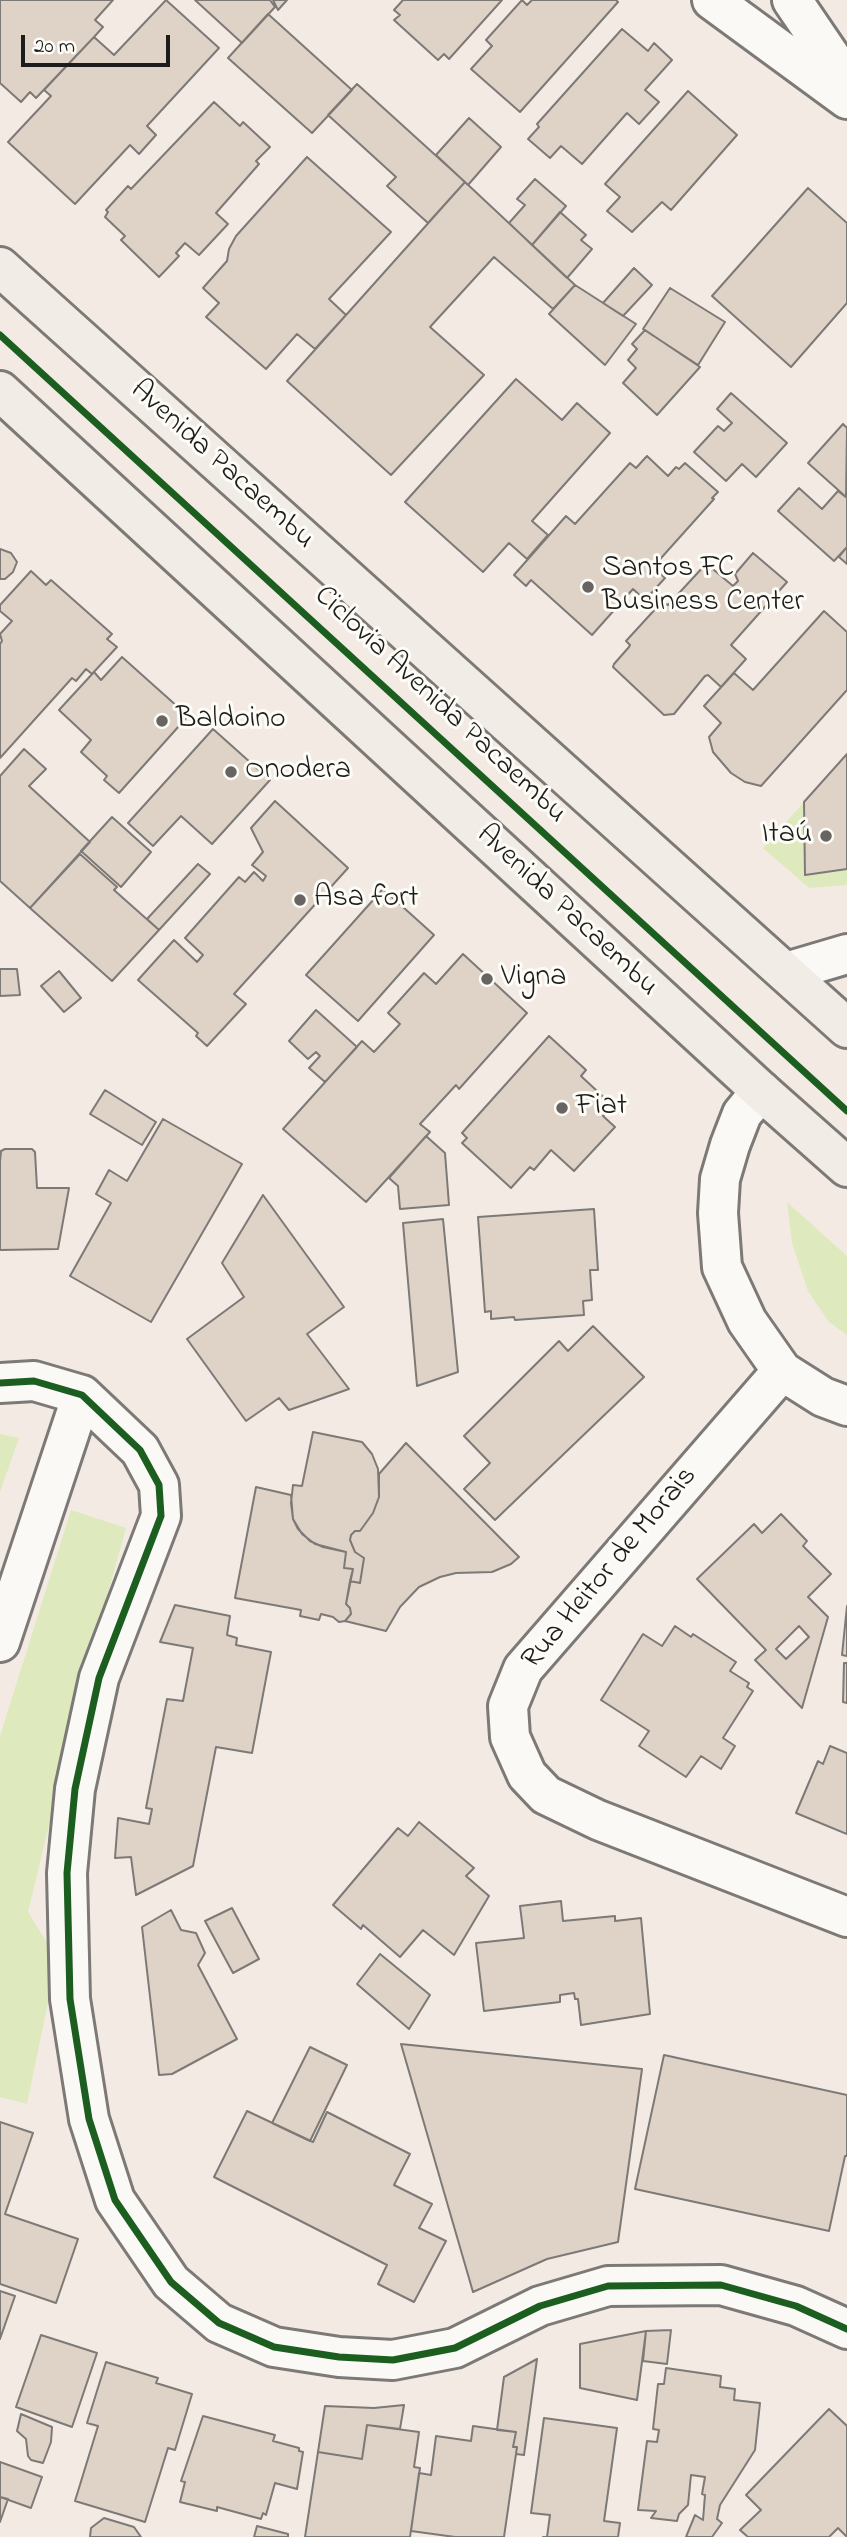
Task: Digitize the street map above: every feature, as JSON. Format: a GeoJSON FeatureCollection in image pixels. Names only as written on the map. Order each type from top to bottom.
{"type":"FeatureCollection","features":[{"type":"Feature","properties":{"kind":"main road","name":"Avenida Pacaembu"},"geometry":{"type":"LineString","coordinates":[[0,267],[847,1028]]}},
{"type":"Feature","properties":{"kind":"main road","name":"Avenida Pacaembu"},"geometry":{"type":"LineString","coordinates":[[0,391],[847,1167]]}},
{"type":"Feature","properties":{"kind":"street"},"geometry":{"type":"LineString","coordinates":[[712,0],[847,99]]}},
{"type":"Feature","properties":{"kind":"street"},"geometry":{"type":"LineString","coordinates":[[792,0],[847,81]]}},
{"type":"Feature","properties":{"kind":"street"},"geometry":{"type":"LineString","coordinates":[[786,972],[847,954]]}},
{"type":"Feature","properties":{"kind":"street"},"geometry":{"type":"LineString","coordinates":[[761,1091],[742,1114],[720,1179],[722,1267],[747,1321],[782,1371],[823,1397],[847,1406]]}},
{"type":"Feature","properties":{"kind":"street","name":"Rua Heitor de Morais"},"geometry":{"type":"LineString","coordinates":[[782,1371],[523,1669],[508,1706],[510,1737],[527,1775],[546,1794],[598,1820],[847,1917]]}},
{"type":"Feature","properties":{"kind":"street"},"geometry":{"type":"LineString","coordinates":[[0,1383],[34,1381],[82,1395],[140,1450],[159,1485],[161,1516],[99,1678],[75,1789],[67,1873],[70,1999],[89,2119],[115,2200],[171,2282],[219,2323],[274,2347],[339,2357],[393,2360],[455,2348],[540,2306],[608,2286],[722,2284],[796,2306],[847,2329]]}},
{"type":"Feature","properties":{"kind":"street"},"geometry":{"type":"LineString","coordinates":[[0,1643],[82,1395]]}},
{"type":"Feature","properties":{"kind":"green space"},"geometry":{"type":"Polygon","coordinates":[[[804,802],[805,874],[847,869],[847,885],[809,888],[763,848],[804,802]]]}},
{"type":"Feature","properties":{"kind":"green space"},"geometry":{"type":"Polygon","coordinates":[[[787,1202],[847,1256],[847,1335],[829,1322],[808,1291],[792,1243],[787,1202]]]}},
{"type":"Feature","properties":{"kind":"green space"},"geometry":{"type":"Polygon","coordinates":[[[0,1434],[19,1438],[0,1492],[0,1434]]]}},
{"type":"Feature","properties":{"kind":"green space"},"geometry":{"type":"Polygon","coordinates":[[[71,1510],[126,1528],[85,1676],[28,1912],[57,1959],[27,2104],[0,2097],[0,1736],[71,1510]]]}},
{"type":"Feature","properties":{"kind":"building"},"geometry":{"type":"Polygon","coordinates":[[[0,0],[113,0],[95,20],[103,27],[94,37],[36,98],[30,92],[21,102],[0,83],[0,0]]]}},
{"type":"Feature","properties":{"kind":"building"},"geometry":{"type":"Polygon","coordinates":[[[166,0],[219,48],[147,126],[156,135],[139,154],[130,145],[75,204],[8,142],[51,96],[44,90],[94,37],[114,55],[166,0]]]}},
{"type":"Feature","properties":{"kind":"building"},"geometry":{"type":"Polygon","coordinates":[[[195,0],[270,0],[275,7],[242,43],[195,0]]]}},
{"type":"Feature","properties":{"kind":"building"},"geometry":{"type":"Polygon","coordinates":[[[273,0],[287,0],[278,10],[273,0]]]}},
{"type":"Feature","properties":{"kind":"building"},"geometry":{"type":"Polygon","coordinates":[[[403,0],[502,0],[449,59],[444,54],[438,60],[394,20],[400,15],[394,10],[403,0]]]}},
{"type":"Feature","properties":{"kind":"building"},"geometry":{"type":"Polygon","coordinates":[[[522,0],[527,5],[532,0],[618,2],[520,112],[471,69],[492,46],[486,40],[522,0]]]}},
{"type":"Feature","properties":{"kind":"building"},"geometry":{"type":"Polygon","coordinates":[[[268,14],[352,90],[312,133],[228,58],[268,14]]]}},
{"type":"Feature","properties":{"kind":"building"},"geometry":{"type":"Polygon","coordinates":[[[622,29],[648,51],[654,43],[672,60],[645,90],[659,102],[639,124],[627,113],[582,164],[561,146],[550,158],[528,139],[539,127],[537,124],[622,29]]]}},
{"type":"Feature","properties":{"kind":"building"},"geometry":{"type":"Polygon","coordinates":[[[357,84],[465,182],[428,223],[387,186],[396,177],[328,115],[357,84]]]}},
{"type":"Feature","properties":{"kind":"building"},"geometry":{"type":"Polygon","coordinates":[[[688,91],[737,135],[671,210],[662,202],[632,232],[607,211],[620,197],[605,184],[688,91]]]}},
{"type":"Feature","properties":{"kind":"building"},"geometry":{"type":"Polygon","coordinates":[[[214,102],[240,126],[243,122],[270,147],[256,161],[259,164],[216,213],[228,224],[199,255],[185,243],[176,253],[179,256],[159,277],[121,240],[125,236],[105,217],[108,212],[106,210],[128,186],[131,189],[214,102]]]}},
{"type":"Feature","properties":{"kind":"building"},"geometry":{"type":"Polygon","coordinates":[[[469,118],[501,147],[468,185],[436,155],[469,118]]]}},
{"type":"Feature","properties":{"kind":"building"},"geometry":{"type":"Polygon","coordinates":[[[307,157],[391,232],[329,299],[346,315],[315,349],[297,334],[266,369],[206,317],[219,303],[203,288],[227,261],[229,249],[236,236],[307,157]]]}},
{"type":"Feature","properties":{"kind":"building"},"geometry":{"type":"Polygon","coordinates":[[[535,179],[566,206],[532,245],[509,223],[525,205],[517,199],[535,179]]]}},
{"type":"Feature","properties":{"kind":"building"},"geometry":{"type":"Polygon","coordinates":[[[465,182],[575,285],[553,309],[494,257],[430,327],[484,375],[391,475],[287,381],[465,182]]]}},
{"type":"Feature","properties":{"kind":"building"},"geometry":{"type":"Polygon","coordinates":[[[808,188],[847,223],[847,303],[791,367],[712,296],[808,188]]]}},
{"type":"Feature","properties":{"kind":"building"},"geometry":{"type":"Polygon","coordinates":[[[560,212],[586,235],[581,240],[592,249],[567,278],[532,245],[560,212]]]}},
{"type":"Feature","properties":{"kind":"building"},"geometry":{"type":"Polygon","coordinates":[[[634,268],[652,285],[623,316],[603,303],[634,268]]]}},
{"type":"Feature","properties":{"kind":"building"},"geometry":{"type":"Polygon","coordinates":[[[575,285],[636,324],[605,365],[549,314],[575,285]]]}},
{"type":"Feature","properties":{"kind":"building"},"geometry":{"type":"Polygon","coordinates":[[[670,288],[725,322],[698,365],[643,329],[670,288]]]}},
{"type":"Feature","properties":{"kind":"building"},"geometry":{"type":"Polygon","coordinates":[[[645,330],[700,367],[657,415],[623,383],[636,368],[628,360],[637,349],[632,344],[645,330]]]}},
{"type":"Feature","properties":{"kind":"building"},"geometry":{"type":"Polygon","coordinates":[[[516,379],[562,420],[577,403],[610,433],[532,521],[548,535],[527,559],[509,543],[483,572],[405,502],[516,379]]]}},
{"type":"Feature","properties":{"kind":"building"},"geometry":{"type":"Polygon","coordinates":[[[731,393],[787,443],[756,477],[742,464],[726,481],[694,452],[718,426],[724,431],[732,423],[717,409],[731,393]]]}},
{"type":"Feature","properties":{"kind":"building"},"geometry":{"type":"Polygon","coordinates":[[[843,424],[847,428],[846,497],[808,463],[843,424]]]}},
{"type":"Feature","properties":{"kind":"building"},"geometry":{"type":"Polygon","coordinates":[[[647,456],[668,476],[676,467],[679,469],[685,463],[718,492],[653,567],[665,578],[645,600],[633,589],[592,635],[531,580],[526,586],[514,575],[566,516],[575,524],[630,463],[636,468],[647,456]]]}},
{"type":"Feature","properties":{"kind":"building"},"geometry":{"type":"Polygon","coordinates":[[[799,488],[822,509],[838,491],[847,498],[847,547],[834,561],[778,511],[799,488]]]}},
{"type":"Feature","properties":{"kind":"building"},"geometry":{"type":"Polygon","coordinates":[[[847,547],[847,564],[839,557],[847,547]]]}},
{"type":"Feature","properties":{"kind":"building"},"geometry":{"type":"Polygon","coordinates":[[[0,549],[11,553],[17,562],[13,572],[5,579],[0,579],[0,549]]]}},
{"type":"Feature","properties":{"kind":"building"},"geometry":{"type":"Polygon","coordinates":[[[753,553],[787,582],[731,645],[746,659],[721,687],[708,675],[705,676],[674,714],[664,715],[613,667],[630,645],[626,641],[659,605],[668,605],[704,566],[708,565],[733,586],[738,581],[735,574],[753,553]]]}},
{"type":"Feature","properties":{"kind":"building"},"geometry":{"type":"Polygon","coordinates":[[[31,571],[46,585],[51,580],[112,634],[107,639],[117,647],[92,674],[86,669],[76,681],[72,678],[0,758],[0,634],[12,621],[0,611],[0,605],[31,571]]]}},
{"type":"Feature","properties":{"kind":"building"},"geometry":{"type":"Polygon","coordinates":[[[824,611],[847,632],[847,690],[761,786],[745,782],[731,773],[713,752],[709,737],[721,723],[704,706],[734,673],[753,690],[824,611]]]}},
{"type":"Feature","properties":{"kind":"building"},"geometry":{"type":"Polygon","coordinates":[[[122,657],[188,716],[119,793],[104,780],[107,776],[81,752],[91,740],[59,710],[94,672],[101,680],[122,657]]]}},
{"type":"Feature","properties":{"kind":"building"},"geometry":{"type":"Polygon","coordinates":[[[213,729],[270,780],[212,844],[181,816],[153,846],[128,823],[213,729]]]}},
{"type":"Feature","properties":{"kind":"building"},"geometry":{"type":"Polygon","coordinates":[[[24,749],[46,769],[29,786],[90,842],[30,908],[0,881],[0,776],[24,749]]]}},
{"type":"Feature","properties":{"kind":"building","name":"Itaú"},"geometry":{"type":"Polygon","coordinates":[[[847,754],[847,869],[805,875],[804,802],[847,754]]]}},
{"type":"Feature","properties":{"kind":"building"},"geometry":{"type":"Polygon","coordinates":[[[275,801],[348,868],[234,994],[246,1004],[207,1046],[196,1036],[198,1033],[138,980],[174,940],[197,962],[203,955],[185,938],[239,877],[245,882],[254,872],[263,881],[266,876],[252,865],[263,852],[251,828],[275,801]]]}},
{"type":"Feature","properties":{"kind":"building"},"geometry":{"type":"Polygon","coordinates":[[[112,817],[151,852],[121,887],[81,851],[112,817]]]}},
{"type":"Feature","properties":{"kind":"building"},"geometry":{"type":"Polygon","coordinates":[[[80,854],[117,887],[114,890],[159,930],[112,981],[30,908],[80,854]]]}},
{"type":"Feature","properties":{"kind":"building"},"geometry":{"type":"Polygon","coordinates":[[[198,864],[210,874],[159,930],[147,919],[198,864]]]}},
{"type":"Feature","properties":{"kind":"building"},"geometry":{"type":"Polygon","coordinates":[[[383,889],[434,935],[358,1021],[306,975],[383,889]]]}},
{"type":"Feature","properties":{"kind":"building"},"geometry":{"type":"Polygon","coordinates":[[[463,954],[527,1013],[459,1089],[456,1085],[420,1124],[430,1132],[366,1202],[283,1129],[362,1041],[374,1052],[400,1024],[388,1013],[424,973],[436,984],[463,954]]]}},
{"type":"Feature","properties":{"kind":"building"},"geometry":{"type":"Polygon","coordinates":[[[0,969],[17,969],[20,995],[0,996],[0,969]]]}},
{"type":"Feature","properties":{"kind":"building"},"geometry":{"type":"Polygon","coordinates":[[[59,971],[81,998],[64,1012],[41,986],[59,971]]]}},
{"type":"Feature","properties":{"kind":"building"},"geometry":{"type":"Polygon","coordinates":[[[316,1010],[357,1047],[325,1082],[309,1068],[320,1056],[316,1052],[308,1059],[289,1041],[316,1010]]]}},
{"type":"Feature","properties":{"kind":"building"},"geometry":{"type":"Polygon","coordinates":[[[549,1036],[586,1070],[581,1076],[612,1105],[603,1116],[615,1127],[574,1171],[551,1150],[534,1170],[530,1167],[511,1188],[462,1143],[467,1138],[462,1133],[549,1036]]]}},
{"type":"Feature","properties":{"kind":"building"},"geometry":{"type":"Polygon","coordinates":[[[105,1090],[156,1122],[142,1145],[90,1114],[105,1090]]]}},
{"type":"Feature","properties":{"kind":"building"},"geometry":{"type":"Polygon","coordinates":[[[163,1119],[242,1164],[151,1322],[70,1276],[111,1203],[96,1194],[109,1170],[127,1181],[163,1119]]]}},
{"type":"Feature","properties":{"kind":"building"},"geometry":{"type":"Polygon","coordinates":[[[426,1136],[445,1153],[449,1205],[400,1209],[398,1186],[389,1178],[426,1136]]]}},
{"type":"Feature","properties":{"kind":"building"},"geometry":{"type":"Polygon","coordinates":[[[32,1149],[35,1152],[37,1188],[69,1188],[58,1249],[0,1250],[0,1162],[1,1151],[32,1149]]]}},
{"type":"Feature","properties":{"kind":"building"},"geometry":{"type":"Polygon","coordinates":[[[263,1195],[344,1307],[307,1334],[349,1389],[289,1410],[279,1398],[246,1421],[187,1339],[244,1297],[222,1263],[263,1195]]]}},
{"type":"Feature","properties":{"kind":"building"},"geometry":{"type":"Polygon","coordinates":[[[594,1209],[598,1270],[590,1270],[592,1300],[583,1301],[584,1315],[491,1319],[491,1311],[485,1312],[478,1217],[594,1209]]]}},
{"type":"Feature","properties":{"kind":"building"},"geometry":{"type":"Polygon","coordinates":[[[443,1219],[458,1372],[417,1386],[403,1223],[443,1219]]]}},
{"type":"Feature","properties":{"kind":"building"},"geometry":{"type":"Polygon","coordinates":[[[593,1326],[644,1377],[495,1520],[464,1489],[490,1463],[464,1436],[559,1341],[568,1351],[593,1326]]]}},
{"type":"Feature","properties":{"kind":"building"},"geometry":{"type":"Polygon","coordinates":[[[313,1432],[362,1442],[372,1454],[378,1469],[379,1497],[373,1513],[360,1531],[351,1535],[350,1540],[355,1552],[364,1558],[360,1583],[350,1581],[353,1569],[344,1568],[346,1552],[310,1541],[298,1529],[293,1519],[293,1485],[302,1486],[313,1432]]]}},
{"type":"Feature","properties":{"kind":"building"},"geometry":{"type":"Polygon","coordinates":[[[406,1443],[519,1557],[511,1564],[492,1572],[456,1573],[419,1587],[400,1607],[386,1631],[345,1621],[351,1614],[346,1604],[350,1581],[360,1583],[364,1558],[355,1552],[350,1540],[351,1535],[360,1531],[373,1513],[379,1497],[379,1474],[406,1443]]]}},
{"type":"Feature","properties":{"kind":"building"},"geometry":{"type":"Polygon","coordinates":[[[256,1487],[291,1495],[293,1519],[302,1534],[315,1544],[346,1552],[344,1568],[353,1569],[346,1604],[351,1614],[345,1621],[339,1622],[333,1617],[321,1614],[319,1620],[300,1616],[301,1610],[235,1598],[256,1487]]]}},
{"type":"Feature","properties":{"kind":"building"},"geometry":{"type":"Polygon","coordinates":[[[781,1514],[807,1541],[803,1546],[831,1574],[808,1597],[828,1617],[802,1708],[755,1660],[766,1650],[697,1579],[754,1524],[762,1533],[781,1514]],[[799,1626],[776,1649],[786,1659],[809,1637],[799,1626]]]}},
{"type":"Feature","properties":{"kind":"building"},"geometry":{"type":"Polygon","coordinates":[[[175,1605],[230,1616],[227,1635],[237,1638],[236,1645],[271,1652],[252,1753],[216,1747],[193,1866],[136,1895],[131,1857],[115,1858],[118,1818],[149,1824],[152,1809],[146,1808],[167,1699],[183,1701],[193,1648],[160,1642],[175,1605]]]}},
{"type":"Feature","properties":{"kind":"building"},"geometry":{"type":"Polygon","coordinates":[[[847,1606],[847,1656],[842,1655],[847,1606]]]}},
{"type":"Feature","properties":{"kind":"building"},"geometry":{"type":"Polygon","coordinates":[[[675,1626],[691,1637],[693,1634],[736,1662],[730,1671],[749,1683],[747,1687],[753,1691],[723,1738],[735,1746],[721,1769],[701,1756],[686,1777],[639,1746],[649,1731],[601,1700],[643,1634],[662,1646],[675,1626]]]}},
{"type":"Feature","properties":{"kind":"building"},"geometry":{"type":"Polygon","coordinates":[[[844,1663],[847,1663],[847,1703],[843,1702],[844,1663]]]}},
{"type":"Feature","properties":{"kind":"building"},"geometry":{"type":"Polygon","coordinates":[[[830,1746],[847,1753],[847,1834],[796,1813],[818,1761],[823,1764],[830,1746]]]}},
{"type":"Feature","properties":{"kind":"building"},"geometry":{"type":"Polygon","coordinates":[[[419,1822],[474,1868],[466,1876],[489,1896],[454,1955],[423,1930],[400,1957],[363,1925],[361,1929],[333,1905],[398,1828],[408,1836],[419,1822]]]}},
{"type":"Feature","properties":{"kind":"building"},"geometry":{"type":"Polygon","coordinates":[[[561,1901],[563,1921],[615,1916],[615,1921],[641,1918],[650,2014],[581,2025],[578,1999],[575,1999],[574,1993],[560,1995],[560,2002],[484,2011],[476,1943],[524,1938],[520,1906],[561,1901]]]}},
{"type":"Feature","properties":{"kind":"building"},"geometry":{"type":"Polygon","coordinates":[[[232,1908],[259,1959],[233,1973],[205,1921],[232,1908]]]}},
{"type":"Feature","properties":{"kind":"building"},"geometry":{"type":"Polygon","coordinates":[[[171,1910],[181,1930],[196,1933],[205,1953],[198,1965],[237,2039],[172,2074],[159,2075],[142,1927],[171,1910]]]}},
{"type":"Feature","properties":{"kind":"building"},"geometry":{"type":"Polygon","coordinates":[[[380,1954],[430,1995],[409,2029],[357,1984],[380,1954]]]}},
{"type":"Feature","properties":{"kind":"building"},"geometry":{"type":"Polygon","coordinates":[[[401,2044],[642,2069],[618,2242],[547,2259],[473,2292],[401,2044]]]}},
{"type":"Feature","properties":{"kind":"building"},"geometry":{"type":"Polygon","coordinates":[[[310,2047],[347,2065],[310,2141],[272,2123],[310,2047]]]}},
{"type":"Feature","properties":{"kind":"building"},"geometry":{"type":"Polygon","coordinates":[[[664,2055],[847,2095],[847,2156],[829,2231],[635,2189],[664,2055]]]}},
{"type":"Feature","properties":{"kind":"building"},"geometry":{"type":"Polygon","coordinates":[[[247,2111],[313,2142],[327,2112],[410,2154],[394,2185],[432,2204],[419,2228],[446,2241],[414,2302],[378,2284],[387,2265],[214,2177],[247,2111]]]}},
{"type":"Feature","properties":{"kind":"building"},"geometry":{"type":"Polygon","coordinates":[[[0,2122],[33,2133],[5,2214],[78,2239],[56,2303],[0,2284],[0,2122]]]}},
{"type":"Feature","properties":{"kind":"building"},"geometry":{"type":"Polygon","coordinates":[[[0,2291],[15,2296],[0,2339],[0,2291]]]}},
{"type":"Feature","properties":{"kind":"building"},"geometry":{"type":"Polygon","coordinates":[[[671,2330],[667,2364],[643,2361],[646,2331],[671,2330]]]}},
{"type":"Feature","properties":{"kind":"building"},"geometry":{"type":"Polygon","coordinates":[[[646,2331],[637,2400],[580,2388],[580,2344],[646,2331]]]}},
{"type":"Feature","properties":{"kind":"building"},"geometry":{"type":"Polygon","coordinates":[[[41,2335],[97,2353],[72,2427],[16,2407],[41,2335]]]}},
{"type":"Feature","properties":{"kind":"building"},"geometry":{"type":"Polygon","coordinates":[[[537,2359],[524,2455],[516,2454],[517,2447],[513,2447],[516,2432],[497,2430],[504,2377],[537,2359]]]}},
{"type":"Feature","properties":{"kind":"building"},"geometry":{"type":"Polygon","coordinates":[[[106,2362],[158,2378],[156,2383],[192,2394],[175,2450],[168,2448],[145,2522],[75,2501],[98,2426],[87,2423],[106,2362]]]}},
{"type":"Feature","properties":{"kind":"building"},"geometry":{"type":"Polygon","coordinates":[[[666,2368],[721,2376],[720,2387],[735,2389],[734,2400],[760,2403],[755,2450],[720,2505],[717,2519],[722,2523],[712,2537],[686,2537],[695,2515],[703,2520],[705,2495],[702,2494],[705,2477],[691,2475],[688,2505],[679,2514],[677,2521],[651,2518],[656,2511],[638,2510],[647,2441],[657,2442],[659,2430],[653,2429],[658,2384],[664,2384],[666,2368]]]}},
{"type":"Feature","properties":{"kind":"building"},"geometry":{"type":"Polygon","coordinates":[[[404,2405],[400,2429],[367,2425],[362,2459],[318,2452],[325,2406],[374,2408],[404,2405]]]}},
{"type":"Feature","properties":{"kind":"building"},"geometry":{"type":"Polygon","coordinates":[[[829,2409],[847,2426],[847,2537],[838,2528],[829,2537],[748,2537],[740,2530],[761,2510],[746,2495],[829,2409]]]}},
{"type":"Feature","properties":{"kind":"building"},"geometry":{"type":"Polygon","coordinates":[[[21,2414],[52,2427],[51,2442],[43,2463],[31,2460],[28,2456],[26,2439],[17,2431],[21,2414]]]}},
{"type":"Feature","properties":{"kind":"building"},"geometry":{"type":"Polygon","coordinates":[[[203,2416],[275,2435],[273,2441],[299,2448],[299,2451],[303,2452],[297,2489],[275,2483],[266,2515],[263,2513],[261,2519],[217,2507],[217,2511],[180,2502],[185,2482],[181,2481],[203,2416]]]}},
{"type":"Feature","properties":{"kind":"building"},"geometry":{"type":"Polygon","coordinates":[[[544,2418],[617,2428],[604,2521],[620,2523],[618,2537],[547,2537],[550,2515],[531,2513],[544,2418]]]}},
{"type":"Feature","properties":{"kind":"building"},"geometry":{"type":"Polygon","coordinates":[[[367,2425],[419,2432],[414,2467],[420,2468],[410,2537],[305,2537],[318,2452],[362,2459],[367,2425]]]}},
{"type":"Feature","properties":{"kind":"building"},"geometry":{"type":"Polygon","coordinates":[[[473,2426],[516,2432],[513,2447],[517,2447],[504,2537],[455,2537],[411,2531],[419,2473],[431,2475],[436,2436],[471,2441],[473,2426]]]}},
{"type":"Feature","properties":{"kind":"building"},"geometry":{"type":"Polygon","coordinates":[[[0,2462],[42,2477],[31,2508],[0,2497],[0,2462]]]}},
{"type":"Feature","properties":{"kind":"building"},"geometry":{"type":"Polygon","coordinates":[[[0,2497],[8,2499],[0,2522],[0,2497]]]}},
{"type":"Feature","properties":{"kind":"building"},"geometry":{"type":"Polygon","coordinates":[[[104,2518],[134,2527],[141,2537],[90,2537],[91,2528],[104,2518]]]}},
{"type":"Feature","properties":{"kind":"building"},"geometry":{"type":"Polygon","coordinates":[[[257,2526],[288,2534],[288,2537],[254,2537],[257,2526]]]}},
{"type":"Feature","properties":{"kind":"cycle path","name":"Ciclovia Avenida Pacaembu"},"geometry":{"type":"LineString","coordinates":[[0,335],[847,1111]]}},
{"type":"Feature","properties":{"kind":"cycle path"},"geometry":{"type":"LineString","coordinates":[[0,1383],[34,1381],[82,1395],[140,1450],[159,1485],[161,1516],[99,1678],[75,1789],[67,1873],[70,1999],[89,2119],[115,2200],[171,2282],[219,2323],[274,2347],[339,2357],[393,2360],[455,2348],[540,2306],[608,2286],[721,2285],[796,2306],[847,2329]]}},
{"type":"Feature","properties":{"kind":"place","name":"Santos FC Business Center"},"geometry":{"type":"Point","coordinates":[588,587]}},
{"type":"Feature","properties":{"kind":"place","name":"Baldoino"},"geometry":{"type":"Point","coordinates":[162,721]}},
{"type":"Feature","properties":{"kind":"place","name":"Onodera"},"geometry":{"type":"Point","coordinates":[231,772]}},
{"type":"Feature","properties":{"kind":"place","name":"Itaú"},"geometry":{"type":"Point","coordinates":[826,836]}},
{"type":"Feature","properties":{"kind":"place","name":"Asa fort"},"geometry":{"type":"Point","coordinates":[300,900]}},
{"type":"Feature","properties":{"kind":"place","name":"Vigna"},"geometry":{"type":"Point","coordinates":[487,979]}},
{"type":"Feature","properties":{"kind":"place","name":"Fiat"},"geometry":{"type":"Point","coordinates":[562,1108]}}]}
